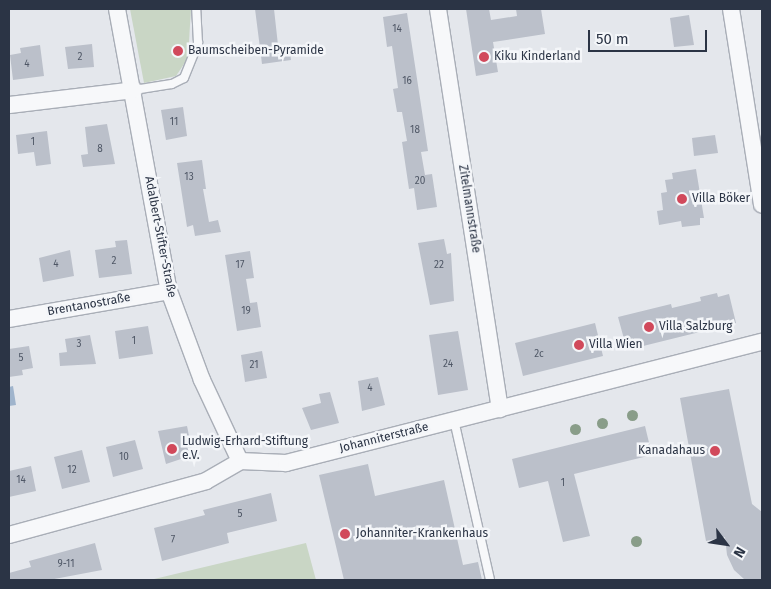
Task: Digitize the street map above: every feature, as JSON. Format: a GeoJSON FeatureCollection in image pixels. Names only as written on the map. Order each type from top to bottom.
{"type":"FeatureCollection","features":[{"type":"Feature","properties":{"kind":"street","name":"Adalbert-Stifter-Straße"},"geometry":{"type":"LineString","coordinates":[[117,9],[134,90],[169,290],[202,380],[240,461]]}},
{"type":"Feature","properties":{"kind":"street","name":"Zitelmannstraße"},"geometry":{"type":"LineString","coordinates":[[438,9],[500,409]]}},
{"type":"Feature","properties":{"kind":"street"},"geometry":{"type":"LineString","coordinates":[[731,9],[762,205]]}},
{"type":"Feature","properties":{"kind":"street"},"geometry":{"type":"LineString","coordinates":[[9,105],[134,90]]}},
{"type":"Feature","properties":{"kind":"street","name":"Brentanostraße"},"geometry":{"type":"LineString","coordinates":[[9,319],[169,290]]}},
{"type":"Feature","properties":{"kind":"street","name":"Johanniterstraße"},"geometry":{"type":"LineString","coordinates":[[240,461],[286,463],[762,342]]}},
{"type":"Feature","properties":{"kind":"street"},"geometry":{"type":"LineString","coordinates":[[9,535],[206,481],[240,461]]}},
{"type":"Feature","properties":{"kind":"lane"},"geometry":{"type":"LineString","coordinates":[[134,90],[172,84],[184,78],[198,43],[196,9]]}},
{"type":"Feature","properties":{"kind":"lane"},"geometry":{"type":"LineString","coordinates":[[454,420],[490,580]]}},
{"type":"Feature","properties":{"kind":"green space"},"geometry":{"type":"Polygon","coordinates":[[[130,9],[191,9],[188,58],[176,76],[144,83],[130,9]]]}},
{"type":"Feature","properties":{"kind":"green space"},"geometry":{"type":"Polygon","coordinates":[[[306,543],[316,580],[150,580],[306,543]]]}},
{"type":"Feature","properties":{"kind":"water"},"geometry":{"type":"Polygon","coordinates":[[[13,386],[16,405],[9,406],[9,387],[13,386]]]}},
{"type":"Feature","properties":{"kind":"building"},"geometry":{"type":"Polygon","coordinates":[[[255,9],[274,9],[278,45],[289,44],[291,60],[262,64],[255,9]]]}},
{"type":"Feature","properties":{"kind":"building","name":"Kiku Kinderland"},"geometry":{"type":"Polygon","coordinates":[[[466,9],[489,9],[491,20],[517,16],[516,9],[541,9],[545,34],[493,42],[498,72],[476,76],[466,9]]]}},
{"type":"Feature","properties":{"kind":"building"},"geometry":{"type":"Polygon","coordinates":[[[407,13],[428,151],[421,152],[425,175],[432,174],[437,207],[417,210],[414,188],[409,189],[402,142],[407,141],[402,112],[397,112],[393,89],[398,88],[392,46],[387,47],[383,17],[407,13]]]}},
{"type":"Feature","properties":{"kind":"building"},"geometry":{"type":"Polygon","coordinates":[[[689,15],[694,45],[674,47],[670,18],[689,15]]]}},
{"type":"Feature","properties":{"kind":"building"},"geometry":{"type":"Polygon","coordinates":[[[92,44],[94,67],[68,69],[65,47],[92,44]]]}},
{"type":"Feature","properties":{"kind":"building"},"geometry":{"type":"Polygon","coordinates":[[[40,45],[44,76],[13,80],[10,55],[21,53],[20,48],[40,45]]]}},
{"type":"Feature","properties":{"kind":"building"},"geometry":{"type":"Polygon","coordinates":[[[183,107],[187,136],[166,140],[161,110],[183,107]]]}},
{"type":"Feature","properties":{"kind":"building"},"geometry":{"type":"Polygon","coordinates":[[[107,124],[115,164],[83,167],[81,155],[88,154],[85,127],[107,124]]]}},
{"type":"Feature","properties":{"kind":"building"},"geometry":{"type":"Polygon","coordinates":[[[47,131],[51,164],[36,166],[34,152],[18,154],[16,135],[47,131]]]}},
{"type":"Feature","properties":{"kind":"building"},"geometry":{"type":"Polygon","coordinates":[[[715,135],[718,153],[694,156],[692,138],[715,135]]]}},
{"type":"Feature","properties":{"kind":"building"},"geometry":{"type":"Polygon","coordinates":[[[202,160],[206,189],[203,189],[209,222],[218,220],[221,232],[195,236],[193,225],[187,227],[177,163],[202,160]]]}},
{"type":"Feature","properties":{"kind":"building","name":"Villa Böker"},"geometry":{"type":"Polygon","coordinates":[[[696,169],[704,218],[700,218],[700,225],[682,227],[681,221],[659,225],[657,211],[663,210],[661,193],[667,192],[665,180],[673,179],[672,173],[696,169]]]}},
{"type":"Feature","properties":{"kind":"building"},"geometry":{"type":"Polygon","coordinates":[[[444,239],[447,254],[451,253],[454,301],[430,305],[418,243],[444,239]]]}},
{"type":"Feature","properties":{"kind":"building"},"geometry":{"type":"Polygon","coordinates":[[[127,240],[132,274],[99,278],[95,250],[116,247],[115,241],[127,240]]]}},
{"type":"Feature","properties":{"kind":"building"},"geometry":{"type":"Polygon","coordinates":[[[70,250],[74,276],[43,282],[39,258],[70,250]]]}},
{"type":"Feature","properties":{"kind":"building"},"geometry":{"type":"Polygon","coordinates":[[[250,251],[254,278],[246,279],[250,303],[257,302],[261,327],[237,331],[225,255],[250,251]]]}},
{"type":"Feature","properties":{"kind":"building"},"geometry":{"type":"Polygon","coordinates":[[[717,293],[718,297],[729,294],[736,323],[627,350],[618,317],[671,304],[672,308],[701,301],[700,297],[717,293]]]}},
{"type":"Feature","properties":{"kind":"building"},"geometry":{"type":"Polygon","coordinates":[[[595,323],[603,356],[523,376],[515,343],[595,323]]]}},
{"type":"Feature","properties":{"kind":"building"},"geometry":{"type":"Polygon","coordinates":[[[148,326],[153,354],[119,359],[115,331],[148,326]]]}},
{"type":"Feature","properties":{"kind":"building"},"geometry":{"type":"Polygon","coordinates":[[[458,331],[468,390],[438,395],[429,335],[458,331]]]}},
{"type":"Feature","properties":{"kind":"building"},"geometry":{"type":"Polygon","coordinates":[[[90,335],[96,364],[60,366],[59,353],[67,352],[65,339],[90,335]]]}},
{"type":"Feature","properties":{"kind":"building"},"geometry":{"type":"Polygon","coordinates":[[[29,346],[33,368],[22,370],[23,375],[9,377],[9,349],[29,346]]]}},
{"type":"Feature","properties":{"kind":"building"},"geometry":{"type":"Polygon","coordinates":[[[262,351],[267,378],[245,382],[241,355],[262,351]]]}},
{"type":"Feature","properties":{"kind":"building"},"geometry":{"type":"Polygon","coordinates":[[[378,377],[385,405],[362,411],[358,381],[378,377]]]}},
{"type":"Feature","properties":{"kind":"building","name":"Kanadahaus"},"geometry":{"type":"Polygon","coordinates":[[[729,389],[752,504],[762,512],[762,580],[744,579],[734,570],[727,555],[725,537],[706,541],[680,398],[729,389]]]}},
{"type":"Feature","properties":{"kind":"building"},"geometry":{"type":"Polygon","coordinates":[[[330,392],[339,423],[311,430],[302,408],[321,403],[319,394],[330,392]]]}},
{"type":"Feature","properties":{"kind":"building"},"geometry":{"type":"Polygon","coordinates":[[[187,426],[193,455],[166,464],[158,431],[187,426]]]}},
{"type":"Feature","properties":{"kind":"building"},"geometry":{"type":"Polygon","coordinates":[[[645,426],[652,455],[574,474],[590,536],[563,542],[548,481],[519,488],[512,459],[645,426]]]}},
{"type":"Feature","properties":{"kind":"building"},"geometry":{"type":"Polygon","coordinates":[[[135,440],[143,469],[113,477],[106,447],[135,440]]]}},
{"type":"Feature","properties":{"kind":"building"},"geometry":{"type":"Polygon","coordinates":[[[82,450],[90,482],[62,489],[54,457],[82,450]]]}},
{"type":"Feature","properties":{"kind":"building"},"geometry":{"type":"Polygon","coordinates":[[[368,464],[375,496],[444,480],[463,565],[478,562],[482,580],[344,580],[319,475],[368,464]]]}},
{"type":"Feature","properties":{"kind":"building"},"geometry":{"type":"Polygon","coordinates":[[[31,466],[36,491],[9,497],[9,471],[31,466]]]}},
{"type":"Feature","properties":{"kind":"building"},"geometry":{"type":"Polygon","coordinates":[[[271,493],[277,521],[227,533],[229,543],[162,561],[154,528],[205,515],[203,510],[271,493]]]}},
{"type":"Feature","properties":{"kind":"building"},"geometry":{"type":"Polygon","coordinates":[[[95,543],[102,570],[49,580],[9,580],[9,573],[31,567],[29,561],[95,543]]]}},
{"type":"Feature","properties":{"kind":"place","name":"Baumscheiben-Pyramide"},"geometry":{"type":"Point","coordinates":[178,51]}},
{"type":"Feature","properties":{"kind":"place","name":"Kiku Kinderland"},"geometry":{"type":"Point","coordinates":[484,57]}},
{"type":"Feature","properties":{"kind":"place","name":"Villa Böker"},"geometry":{"type":"Point","coordinates":[682,199]}},
{"type":"Feature","properties":{"kind":"place","name":"Villa Salzburg"},"geometry":{"type":"Point","coordinates":[649,327]}},
{"type":"Feature","properties":{"kind":"place","name":"Villa Wien"},"geometry":{"type":"Point","coordinates":[579,345]}},
{"type":"Feature","properties":{"kind":"place","name":"Ludwig-Erhard-Stiftung e.V."},"geometry":{"type":"Point","coordinates":[172,449]}},
{"type":"Feature","properties":{"kind":"place","name":"Kanadahaus"},"geometry":{"type":"Point","coordinates":[715,451]}},
{"type":"Feature","properties":{"kind":"place","name":"Johanniter-Krankenhaus"},"geometry":{"type":"Point","coordinates":[345,534]}}]}
